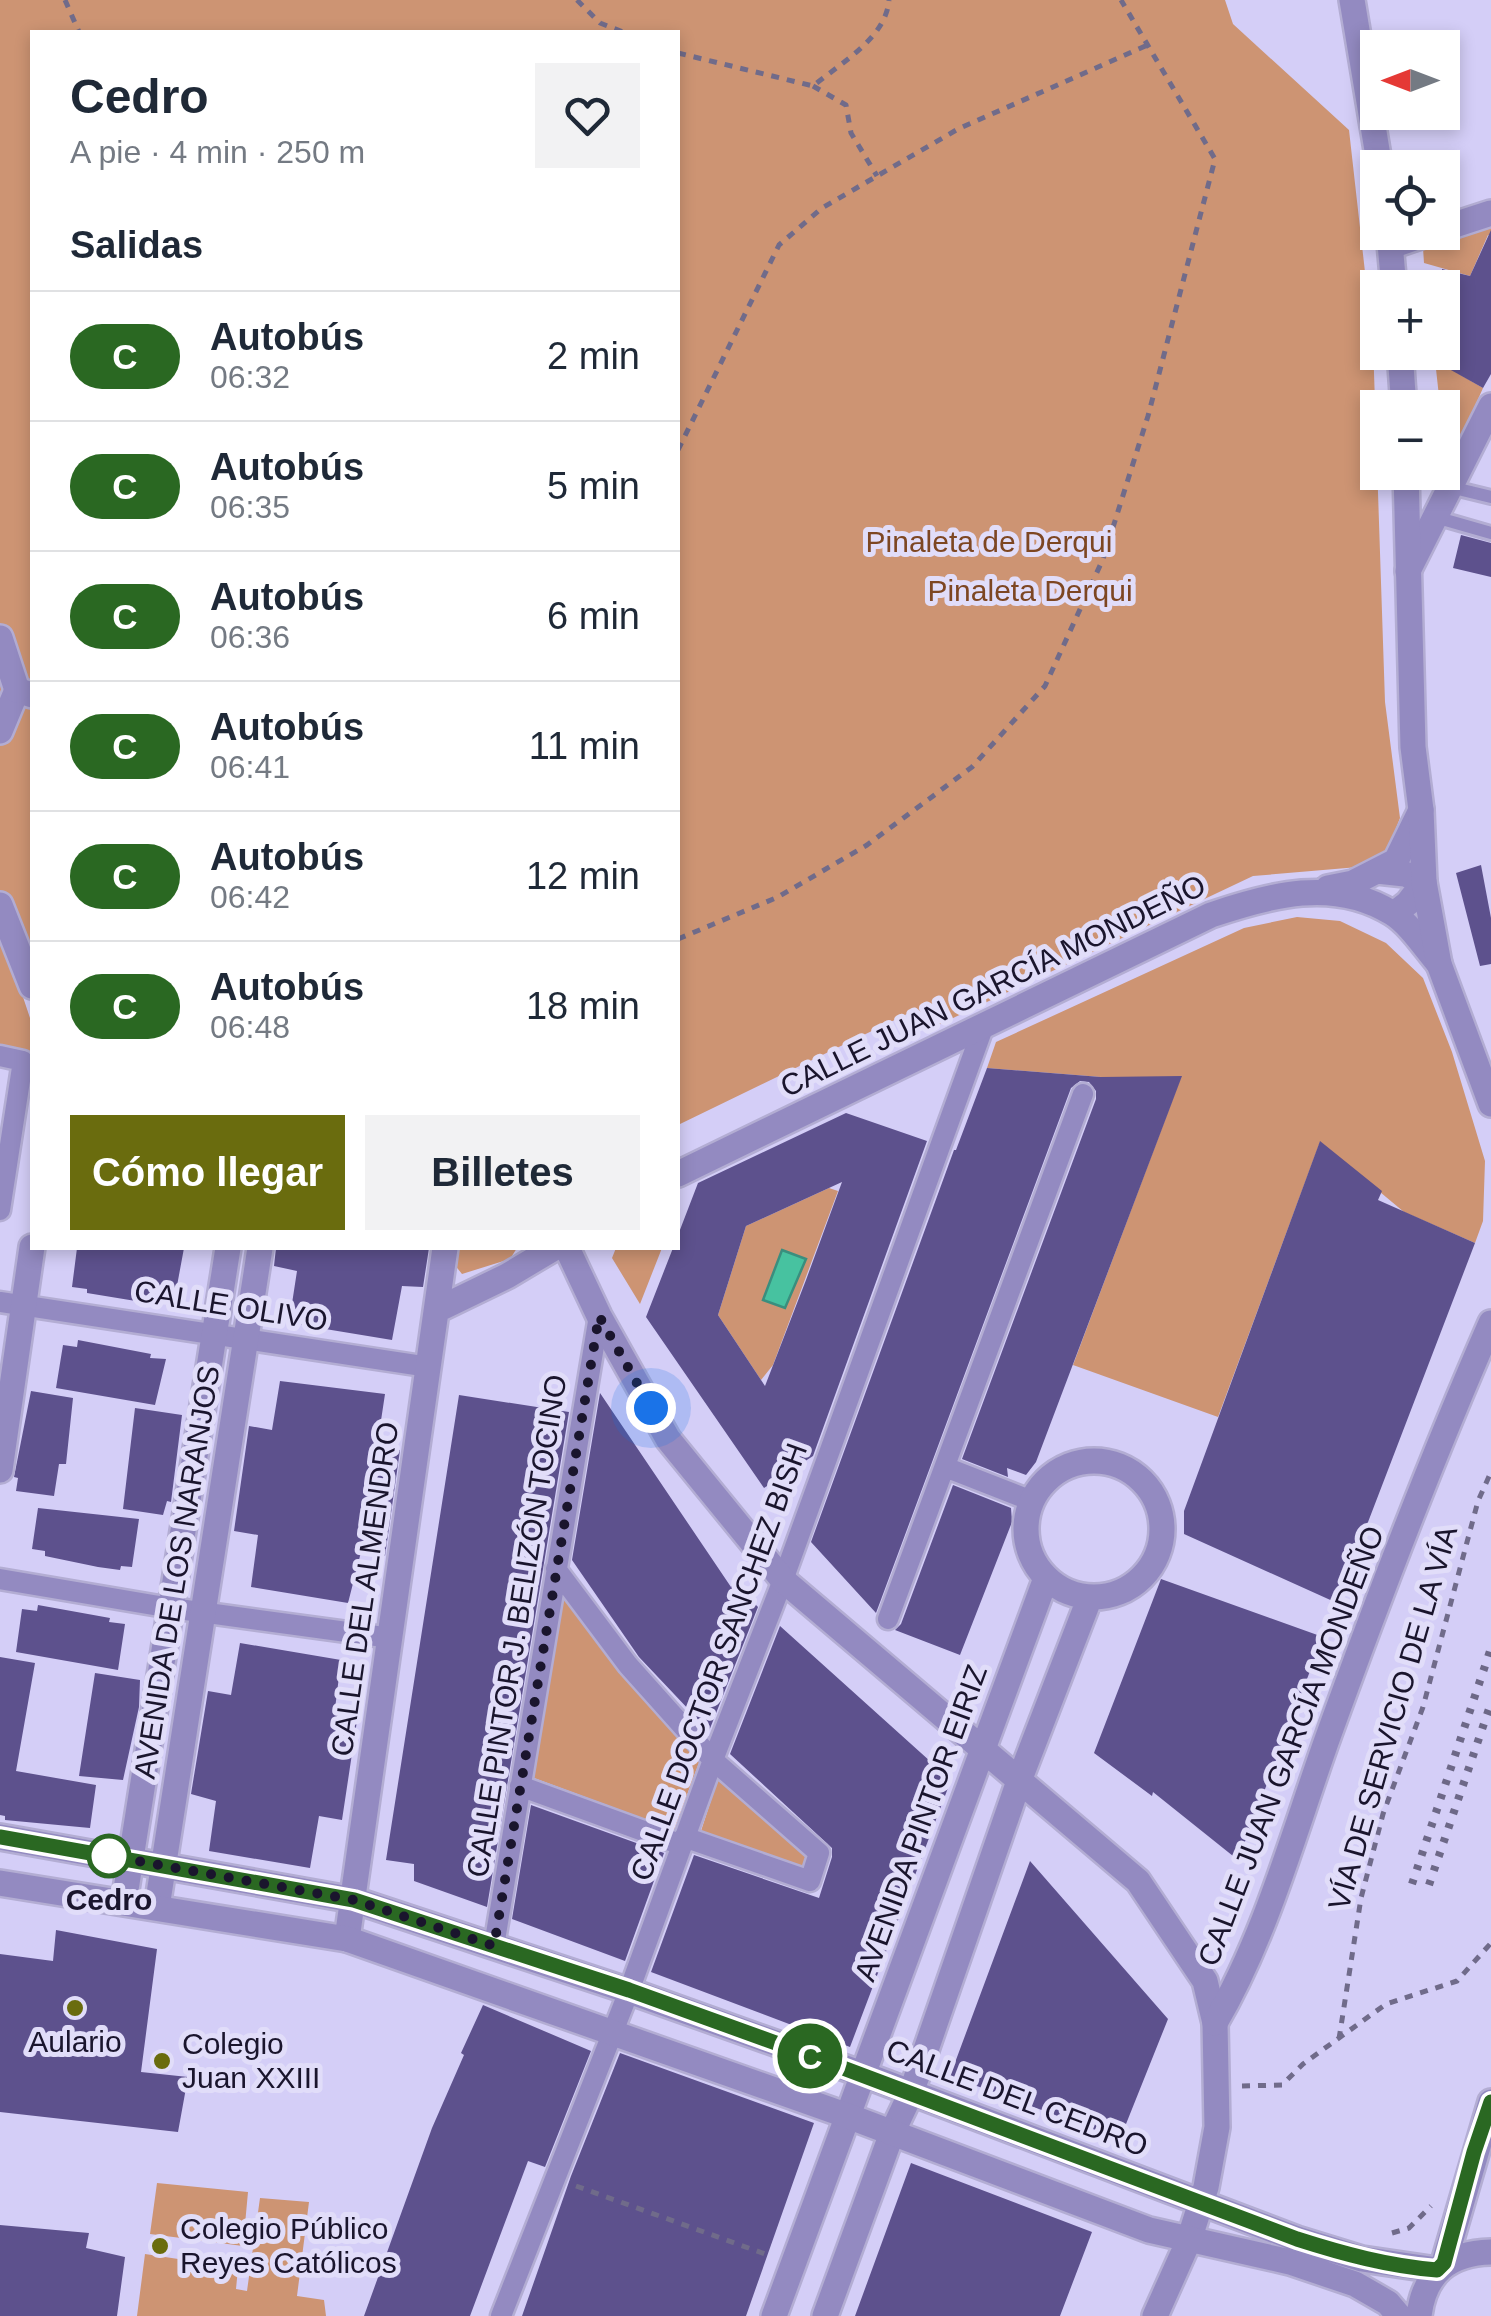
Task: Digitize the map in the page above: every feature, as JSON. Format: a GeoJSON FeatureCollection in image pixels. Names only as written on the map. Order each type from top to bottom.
{"type":"FeatureCollection","features":[{"type":"Feature","properties":{"kind":"street"},"geometry":{"type":"LineString","coordinates":[[1352,0],[1377,150]]}},
{"type":"Feature","properties":{"kind":"street"},"geometry":{"type":"LineString","coordinates":[[1460,223],[1491,213]]}},
{"type":"Feature","properties":{"kind":"street"},"geometry":{"type":"LineString","coordinates":[[1460,472],[1484,436],[1491,406]]}},
{"type":"Feature","properties":{"kind":"street","name":"CALLE JUAN GARCÍA MONDEÑO"},"geometry":{"type":"LineString","coordinates":[[1406,490],[1413,747],[1424,882],[1439,964],[1491,1104]]}},
{"type":"Feature","properties":{"kind":"street"},"geometry":{"type":"LineString","coordinates":[[1408,571],[1448,490]]}},
{"type":"Feature","properties":{"kind":"street"},"geometry":{"type":"LineString","coordinates":[[0,638],[25,692],[0,732]]}},
{"type":"Feature","properties":{"kind":"street"},"geometry":{"type":"LineString","coordinates":[[1320,890],[1353,883],[1396,861],[1421,810]]}},
{"type":"Feature","properties":{"kind":"street"},"geometry":{"type":"LineString","coordinates":[[1377,871],[1406,874],[1424,882],[1394,914]]}},
{"type":"Feature","properties":{"kind":"street","name":"CALLE JUAN GARCÍA MONDEÑO"},"geometry":{"type":"LineString","coordinates":[[680,1173],[1211,915],[1280,894],[1320,890],[1364,900],[1394,914],[1439,964]]}},
{"type":"Feature","properties":{"kind":"street"},"geometry":{"type":"LineString","coordinates":[[0,905],[30,981]]}},
{"type":"Feature","properties":{"kind":"street","name":"CALLE DOCTOR SANCHEZ BISH"},"geometry":{"type":"LineString","coordinates":[[501,2316],[783,1580],[984,1025]]}},
{"type":"Feature","properties":{"kind":"street"},"geometry":{"type":"LineString","coordinates":[[0,1056],[23,1061],[0,1210]]}},
{"type":"Feature","properties":{"kind":"street"},"geometry":{"type":"LineString","coordinates":[[888,1619],[1083,1094]]}},
{"type":"Feature","properties":{"kind":"street"},"geometry":{"type":"LineString","coordinates":[[0,1470],[12,1303],[31,1250]]}},
{"type":"Feature","properties":{"kind":"street","name":"AVENIDA DE LOS NARANJOS"},"geometry":{"type":"LineString","coordinates":[[124,1902],[228,1250]]}},
{"type":"Feature","properties":{"kind":"street","name":"AVENIDA DE LOS NARANJOS"},"geometry":{"type":"LineString","coordinates":[[157,1907],[260,1250]]}},
{"type":"Feature","properties":{"kind":"street","name":"CALLE DEL ALMENDRO"},"geometry":{"type":"LineString","coordinates":[[346,1938],[445,1250]]}},
{"type":"Feature","properties":{"kind":"street"},"geometry":{"type":"LineString","coordinates":[[436,1310],[551,1250]]}},
{"type":"Feature","properties":{"kind":"street"},"geometry":{"type":"LineString","coordinates":[[568,1250],[599,1316],[668,1439],[783,1580],[1138,1882],[1205,1981],[1215,2023],[1217,2127],[1189,2240],[1155,2316]]}},
{"type":"Feature","properties":{"kind":"street","name":"CALLE OLIVO"},"geometry":{"type":"LineString","coordinates":[[12,1303],[429,1367]]}},
{"type":"Feature","properties":{"kind":"street","name":"CALLE PINTOR J. BELIZÓN TOCINO"},"geometry":{"type":"LineString","coordinates":[[494,1946],[599,1316]]}},
{"type":"Feature","properties":{"kind":"street","name":"CALLE JUAN GARCÍA MONDEÑO"},"geometry":{"type":"LineString","coordinates":[[1215,2023],[1243,1974],[1331,1728],[1491,1323]]}},
{"type":"Feature","properties":{"kind":"street"},"geometry":{"type":"LineString","coordinates":[[1086,1462],[1109,1463],[1130,1471],[1147,1487],[1158,1507],[1162,1530],[1158,1552],[1147,1572],[1132,1586],[1112,1595],[1090,1598],[1059,1588],[1034,1561],[1027,1541],[1026,1521],[1032,1500],[1045,1482],[1064,1468],[1086,1462]]}},
{"type":"Feature","properties":{"kind":"street"},"geometry":{"type":"LineString","coordinates":[[946,1467],[1032,1500]]}},
{"type":"Feature","properties":{"kind":"street"},"geometry":{"type":"LineString","coordinates":[[520,1786],[810,1880],[818,1852],[712,1760],[628,1664],[556,1569]]}},
{"type":"Feature","properties":{"kind":"street","name":"AVENIDA PINTOR EIRIZ"},"geometry":{"type":"LineString","coordinates":[[774,2316],[1046,1578]]}},
{"type":"Feature","properties":{"kind":"street"},"geometry":{"type":"LineString","coordinates":[[0,1580],[391,1638]]}},
{"type":"Feature","properties":{"kind":"street"},"geometry":{"type":"LineString","coordinates":[[825,2316],[892,2133],[911,2093],[1019,1781],[1090,1598]]}},
{"type":"Feature","properties":{"kind":"street","name":"CALLE DEL CEDRO"},"geometry":{"type":"LineString","coordinates":[[0,1837],[354,1900],[629,1990],[1362,2260],[1440,2267]]}},
{"type":"Feature","properties":{"kind":"street"},"geometry":{"type":"LineString","coordinates":[[0,1883],[346,1938],[848,2116],[1149,2230],[1290,2262],[1355,2284],[1388,2304],[1398,2316]]}},
{"type":"Feature","properties":{"kind":"street"},"geometry":{"type":"LineString","coordinates":[[1419,2316],[1420,2304],[1440,2267],[1491,2102]]}},
{"type":"Feature","properties":{"kind":"street"},"geometry":{"type":"LineString","coordinates":[[1440,2267],[1477,2252],[1491,2252]]}},
{"type":"Feature","properties":{"kind":"lane"},"geometry":{"type":"LineString","coordinates":[[1460,489],[1491,497]]}},
{"type":"Feature","properties":{"kind":"lane"},"geometry":{"type":"LineString","coordinates":[[1434,517],[1491,533]]}},
{"type":"Feature","properties":{"kind":"path"},"geometry":{"type":"LineString","coordinates":[[65,0],[77,30]]}},
{"type":"Feature","properties":{"kind":"path"},"geometry":{"type":"LineString","coordinates":[[577,0],[600,24],[616,30]]}},
{"type":"Feature","properties":{"kind":"path"},"geometry":{"type":"LineString","coordinates":[[814,86],[870,39],[888,14],[889,0]]}},
{"type":"Feature","properties":{"kind":"path"},"geometry":{"type":"LineString","coordinates":[[680,938],[778,897],[868,845],[972,767],[1045,686],[1104,559],[1153,397],[1215,159],[1121,0]]}},
{"type":"Feature","properties":{"kind":"path"},"geometry":{"type":"LineString","coordinates":[[680,446],[778,244],[822,208],[958,129],[1150,44]]}},
{"type":"Feature","properties":{"kind":"path"},"geometry":{"type":"LineString","coordinates":[[680,53],[814,86],[846,105],[851,133],[877,176]]}},
{"type":"Feature","properties":{"kind":"path","name":"VÍA DE SERVICIO DE LA VÍA"},"geometry":{"type":"LineString","coordinates":[[1339,2039],[1361,1898],[1383,1814],[1423,1707],[1478,1501],[1491,1472]]}},
{"type":"Feature","properties":{"kind":"path"},"geometry":{"type":"LineString","coordinates":[[1219,2086],[1282,2085],[1303,2064],[1386,2004],[1457,1981],[1491,1943]]}},
{"type":"Feature","properties":{"kind":"path"},"geometry":{"type":"LineString","coordinates":[[554,2178],[794,2265]]}},
{"type":"Feature","properties":{"kind":"path"},"geometry":{"type":"LineString","coordinates":[[1376,2238],[1409,2228],[1434,2204]]}},
{"type":"Feature","properties":{"kind":"green space","name":"Pinaleta de Derqui"},"geometry":{"type":"Polygon","coordinates":[[[0,0],[1225,0],[1233,24],[1349,130],[1365,270],[1360,270],[1360,370],[1374,370],[1375,390],[1360,390],[1360,490],[1378,490],[1385,702],[1400,818],[1382,865],[1253,876],[932,1028],[909,1013],[680,1124],[680,30],[30,30],[30,979],[18,982],[30,1018],[30,1055],[0,1049],[0,0]]]}},
{"type":"Feature","properties":{"kind":"green space"},"geometry":{"type":"Polygon","coordinates":[[[1491,225],[1491,236],[1488,235],[1470,276],[1460,270],[1424,263],[1423,250],[1460,250],[1460,235],[1491,225]]]}},
{"type":"Feature","properties":{"kind":"green space"},"geometry":{"type":"Polygon","coordinates":[[[1436,370],[1452,370],[1483,388],[1460,440],[1460,390],[1438,390],[1436,370]]]}},
{"type":"Feature","properties":{"kind":"green space"},"geometry":{"type":"Polygon","coordinates":[[[1297,917],[1340,921],[1386,943],[1423,978],[1452,1052],[1485,1161],[1483,1221],[1475,1243],[1404,1212],[1320,1142],[1218,1417],[1073,1365],[1181,1077],[1101,1077],[987,1068],[996,1042],[1244,928],[1297,917]]]}},
{"type":"Feature","properties":{"kind":"green space"},"geometry":{"type":"Polygon","coordinates":[[[829,1188],[838,1191],[773,1365],[761,1380],[718,1315],[746,1226],[829,1188]]]}},
{"type":"Feature","properties":{"kind":"green space"},"geometry":{"type":"Polygon","coordinates":[[[456,1250],[516,1250],[510,1259],[462,1274],[454,1264],[456,1250]]]}},
{"type":"Feature","properties":{"kind":"green space"},"geometry":{"type":"Polygon","coordinates":[[[615,1250],[661,1250],[640,1304],[612,1258],[615,1250]]]}},
{"type":"Feature","properties":{"kind":"green space"},"geometry":{"type":"Polygon","coordinates":[[[563,1590],[583,1625],[700,1760],[674,1830],[534,1778],[563,1590]]]}},
{"type":"Feature","properties":{"kind":"green space"},"geometry":{"type":"Polygon","coordinates":[[[718,1779],[808,1854],[804,1868],[700,1834],[718,1779]]]}},
{"type":"Feature","properties":{"kind":"green space"},"geometry":{"type":"Polygon","coordinates":[[[157,2183],[248,2192],[243,2246],[150,2234],[157,2183]]]}},
{"type":"Feature","properties":{"kind":"green space"},"geometry":{"type":"Polygon","coordinates":[[[260,2198],[309,2202],[297,2296],[324,2300],[326,2316],[137,2316],[145,2254],[238,2268],[236,2289],[247,2291],[260,2198]]]}},
{"type":"Feature","properties":{"kind":"shaded area"},"geometry":{"type":"Polygon","coordinates":[[[782,1250],[806,1259],[785,1308],[763,1300],[782,1250]]]}},
{"type":"Feature","properties":{"kind":"building"},"geometry":{"type":"Polygon","coordinates":[[[1491,230],[1491,374],[1483,388],[1451,370],[1460,370],[1460,274],[1470,276],[1491,230]]]}},
{"type":"Feature","properties":{"kind":"building"},"geometry":{"type":"Polygon","coordinates":[[[1461,535],[1491,543],[1491,577],[1453,568],[1461,535]]]}},
{"type":"Feature","properties":{"kind":"building"},"geometry":{"type":"Polygon","coordinates":[[[1481,865],[1491,918],[1491,964],[1480,966],[1456,873],[1481,865]]]}},
{"type":"Feature","properties":{"kind":"building"},"geometry":{"type":"Polygon","coordinates":[[[987,1068],[1101,1077],[1182,1076],[1036,1462],[1026,1475],[1007,1468],[1008,1477],[962,1459],[1096,1099],[1096,1091],[1089,1082],[1080,1081],[1071,1088],[876,1613],[811,1542],[987,1068]]]}},
{"type":"Feature","properties":{"kind":"building"},"geometry":{"type":"Polygon","coordinates":[[[846,1113],[927,1141],[813,1456],[764,1488],[646,1317],[672,1250],[680,1250],[680,1230],[698,1183],[846,1113]],[[842,1182],[746,1226],[718,1315],[765,1386],[842,1182]]]}},
{"type":"Feature","properties":{"kind":"building"},"geometry":{"type":"Polygon","coordinates":[[[1320,1141],[1382,1191],[1378,1200],[1475,1243],[1337,1603],[1184,1534],[1184,1511],[1320,1141]]]}},
{"type":"Feature","properties":{"kind":"building"},"geometry":{"type":"Polygon","coordinates":[[[77,1250],[184,1250],[174,1302],[160,1299],[160,1305],[72,1287],[77,1250]]]}},
{"type":"Feature","properties":{"kind":"building"},"geometry":{"type":"Polygon","coordinates":[[[276,1250],[429,1250],[423,1287],[402,1286],[392,1340],[289,1323],[297,1271],[274,1266],[276,1250]]]}},
{"type":"Feature","properties":{"kind":"building"},"geometry":{"type":"Polygon","coordinates":[[[78,1340],[166,1359],[155,1405],[56,1388],[63,1345],[77,1347],[78,1340]]]}},
{"type":"Feature","properties":{"kind":"building"},"geometry":{"type":"Polygon","coordinates":[[[280,1381],[385,1394],[377,1447],[400,1450],[385,1556],[361,1552],[348,1603],[251,1587],[258,1535],[234,1531],[249,1426],[272,1430],[280,1381]]]}},
{"type":"Feature","properties":{"kind":"building"},"geometry":{"type":"Polygon","coordinates":[[[31,1391],[73,1398],[66,1464],[59,1464],[54,1496],[16,1491],[18,1478],[14,1477],[31,1391]]]}},
{"type":"Feature","properties":{"kind":"building"},"geometry":{"type":"Polygon","coordinates":[[[600,1393],[731,1587],[734,1583],[758,1607],[709,1731],[639,1657],[572,1560],[600,1393]]]}},
{"type":"Feature","properties":{"kind":"building"},"geometry":{"type":"Polygon","coordinates":[[[459,1395],[569,1412],[487,1907],[414,1881],[414,1864],[386,1860],[459,1395]]]}},
{"type":"Feature","properties":{"kind":"building"},"geometry":{"type":"Polygon","coordinates":[[[135,1408],[182,1415],[171,1502],[167,1501],[163,1515],[123,1509],[135,1408]]]}},
{"type":"Feature","properties":{"kind":"building"},"geometry":{"type":"Polygon","coordinates":[[[953,1485],[1011,1508],[1012,1522],[960,1655],[895,1630],[901,1624],[953,1485]]]}},
{"type":"Feature","properties":{"kind":"building"},"geometry":{"type":"Polygon","coordinates":[[[38,1508],[139,1519],[132,1567],[98,1567],[45,1556],[45,1551],[32,1549],[38,1508]]]}},
{"type":"Feature","properties":{"kind":"building"},"geometry":{"type":"Polygon","coordinates":[[[1161,1579],[1323,1637],[1238,1860],[1153,1792],[1152,1796],[1094,1753],[1161,1579]]]}},
{"type":"Feature","properties":{"kind":"building"},"geometry":{"type":"Polygon","coordinates":[[[38,1605],[125,1624],[118,1670],[16,1652],[22,1609],[37,1611],[38,1605]]]}},
{"type":"Feature","properties":{"kind":"building"},"geometry":{"type":"Polygon","coordinates":[[[780,1626],[951,1780],[850,2047],[651,1972],[694,1855],[819,1898],[832,1848],[730,1754],[780,1626]]]}},
{"type":"Feature","properties":{"kind":"building"},"geometry":{"type":"Polygon","coordinates":[[[240,1643],[341,1660],[335,1709],[358,1714],[342,1820],[319,1816],[310,1868],[209,1851],[216,1801],[191,1794],[208,1691],[231,1695],[240,1643]]]}},
{"type":"Feature","properties":{"kind":"building"},"geometry":{"type":"Polygon","coordinates":[[[0,1657],[35,1663],[16,1771],[96,1785],[90,1828],[5,1820],[0,1815],[0,1657]]]}},
{"type":"Feature","properties":{"kind":"building"},"geometry":{"type":"Polygon","coordinates":[[[95,1673],[140,1680],[139,1707],[123,1780],[79,1776],[95,1673]]]}},
{"type":"Feature","properties":{"kind":"building"},"geometry":{"type":"Polygon","coordinates":[[[531,1805],[664,1853],[625,1961],[512,1919],[531,1805]]]}},
{"type":"Feature","properties":{"kind":"building"},"geometry":{"type":"Polygon","coordinates":[[[1030,1861],[1168,2019],[1120,2139],[950,2076],[1030,1861]]]}},
{"type":"Feature","properties":{"kind":"building","name":"Aulario"},"geometry":{"type":"Polygon","coordinates":[[[56,1930],[157,1949],[141,2072],[188,2077],[178,2132],[0,2112],[0,1954],[53,1961],[56,1930]]]}},
{"type":"Feature","properties":{"kind":"building"},"geometry":{"type":"Polygon","coordinates":[[[483,2005],[591,2051],[545,2167],[528,2161],[470,2316],[364,2316],[432,2128],[483,2005]]]}},
{"type":"Feature","properties":{"kind":"building"},"geometry":{"type":"Polygon","coordinates":[[[620,2053],[814,2123],[746,2316],[522,2316],[620,2053]]]}},
{"type":"Feature","properties":{"kind":"building"},"geometry":{"type":"Polygon","coordinates":[[[911,2163],[1092,2232],[1060,2316],[855,2316],[911,2163]]]}},
{"type":"Feature","properties":{"kind":"building"},"geometry":{"type":"Polygon","coordinates":[[[0,2225],[89,2233],[86,2248],[125,2257],[117,2316],[0,2316],[0,2225]]]}},
{"type":"Feature","properties":{"kind":"railway"},"geometry":{"type":"LineString","coordinates":[[1412,1884],[1491,1648]]}},
{"type":"Feature","properties":{"kind":"railway"},"geometry":{"type":"LineString","coordinates":[[1429,1885],[1491,1703]]}},
{"type":"Feature","properties":{"kind":"bus line","name":"C"},"geometry":{"type":"LineString","coordinates":[[0,1837],[354,1900],[629,1990],[1362,2260],[1437,2270],[1444,2263],[1491,2102]]}},
{"type":"Feature","properties":{"kind":"place","name":"Cedro"},"geometry":{"type":"Point","coordinates":[109,1856]}},
{"type":"Feature","properties":{"kind":"place","name":"Aulario"},"geometry":{"type":"Point","coordinates":[75,2008]}},
{"type":"Feature","properties":{"kind":"place","name":"Colegio Juan XXIII"},"geometry":{"type":"Point","coordinates":[162,2061]}},
{"type":"Feature","properties":{"kind":"place","name":"Colegio Público Reyes Católicos"},"geometry":{"type":"Point","coordinates":[160,2246]}},
{"type":"Feature","properties":{"kind":"route"},"geometry":{"type":"LineString","coordinates":[[109,1856],[98,1854],[354,1900],[494,1946],[599,1316],[651,1408]]}},
{"type":"Feature","properties":{"kind":"park label","name":"Pinaleta Derqui"},"geometry":{"type":"Point","coordinates":[1030,591]}}]}
